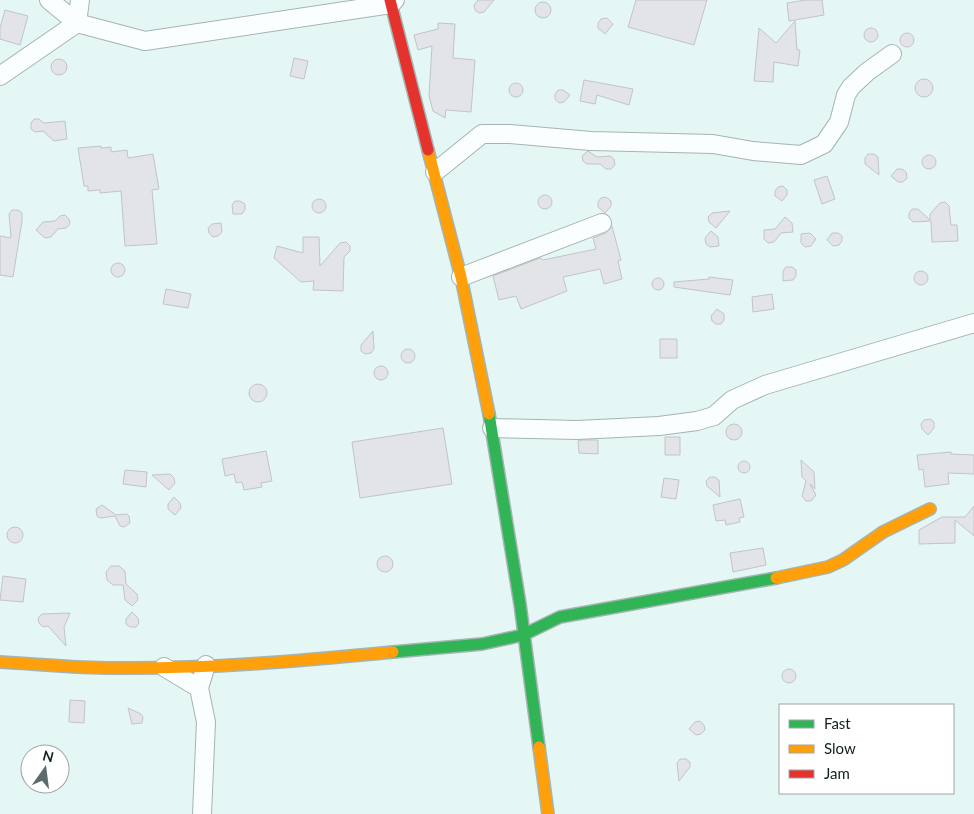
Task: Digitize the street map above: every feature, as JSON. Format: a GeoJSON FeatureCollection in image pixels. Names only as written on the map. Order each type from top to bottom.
{"type":"FeatureCollection","features":[{"type":"Feature","properties":{"kind":"street"},"geometry":{"type":"LineString","coordinates":[[48,0],[77,23],[146,40],[392,1],[461,277],[492,428],[548,814]]}},
{"type":"Feature","properties":{"kind":"street"},"geometry":{"type":"LineString","coordinates":[[0,76],[77,23],[80,0]]}},
{"type":"Feature","properties":{"kind":"street"},"geometry":{"type":"LineString","coordinates":[[435,172],[482,134],[510,134],[591,141],[713,144],[753,151],[802,155],[824,144],[839,122],[846,94],[851,87],[866,72],[892,54]]}},
{"type":"Feature","properties":{"kind":"street"},"geometry":{"type":"LineString","coordinates":[[461,277],[602,223]]}},
{"type":"Feature","properties":{"kind":"street"},"geometry":{"type":"LineString","coordinates":[[492,428],[577,430],[659,426],[696,421],[714,416],[732,400],[765,386],[974,323]]}},
{"type":"Feature","properties":{"kind":"street"},"geometry":{"type":"LineString","coordinates":[[0,662],[104,668],[164,667],[437,650],[482,644],[523,635],[560,617],[743,585],[828,566],[843,560],[883,532],[930,509]]}},
{"type":"Feature","properties":{"kind":"street"},"geometry":{"type":"LineString","coordinates":[[202,814],[206,722],[198,688],[206,665]]}},
{"type":"Feature","properties":{"kind":"street"},"geometry":{"type":"LineString","coordinates":[[164,667],[198,688]]}},
{"type":"Feature","properties":{"kind":"building"},"geometry":{"type":"Polygon","coordinates":[[[478,0],[494,0],[484,12],[479,13],[475,10],[474,5],[478,0]]]}},
{"type":"Feature","properties":{"kind":"building"},"geometry":{"type":"Polygon","coordinates":[[[636,0],[707,0],[694,45],[628,27],[636,0]]]}},
{"type":"Feature","properties":{"kind":"building"},"geometry":{"type":"Polygon","coordinates":[[[822,0],[824,15],[789,21],[787,3],[822,0]]]}},
{"type":"Feature","properties":{"kind":"building"},"geometry":{"type":"Polygon","coordinates":[[[543,2],[549,4],[551,10],[549,16],[543,18],[537,16],[535,10],[537,4],[543,2]]]}},
{"type":"Feature","properties":{"kind":"building"},"geometry":{"type":"Polygon","coordinates":[[[5,10],[28,16],[20,45],[0,39],[0,28],[5,10]]]}},
{"type":"Feature","properties":{"kind":"building"},"geometry":{"type":"Polygon","coordinates":[[[607,18],[613,24],[605,34],[598,28],[598,23],[601,19],[607,18]]]}},
{"type":"Feature","properties":{"kind":"building"},"geometry":{"type":"Polygon","coordinates":[[[795,21],[797,50],[800,50],[798,66],[774,62],[773,82],[754,81],[759,28],[776,43],[795,21]]]}},
{"type":"Feature","properties":{"kind":"building"},"geometry":{"type":"Polygon","coordinates":[[[438,23],[455,24],[453,58],[475,60],[471,112],[446,110],[445,118],[433,111],[429,96],[432,46],[418,50],[414,35],[438,29],[438,23]]]}},
{"type":"Feature","properties":{"kind":"building"},"geometry":{"type":"Polygon","coordinates":[[[871,28],[876,30],[878,35],[876,40],[871,42],[866,40],[864,35],[866,30],[871,28]]]}},
{"type":"Feature","properties":{"kind":"building"},"geometry":{"type":"Polygon","coordinates":[[[907,33],[912,35],[914,40],[912,45],[907,47],[902,45],[900,40],[902,35],[907,33]]]}},
{"type":"Feature","properties":{"kind":"building"},"geometry":{"type":"Polygon","coordinates":[[[294,58],[308,61],[304,79],[290,76],[294,58]]]}},
{"type":"Feature","properties":{"kind":"building"},"geometry":{"type":"Polygon","coordinates":[[[59,59],[65,61],[67,67],[65,73],[59,75],[53,73],[51,67],[53,61],[59,59]]]}},
{"type":"Feature","properties":{"kind":"building"},"geometry":{"type":"Polygon","coordinates":[[[924,79],[930,82],[933,88],[930,94],[924,97],[918,94],[915,88],[918,82],[924,79]]]}},
{"type":"Feature","properties":{"kind":"building"},"geometry":{"type":"Polygon","coordinates":[[[584,80],[633,89],[629,105],[597,95],[595,104],[580,101],[584,80]]]}},
{"type":"Feature","properties":{"kind":"building"},"geometry":{"type":"Polygon","coordinates":[[[516,83],[521,85],[523,90],[521,95],[516,97],[511,95],[509,90],[511,85],[516,83]]]}},
{"type":"Feature","properties":{"kind":"building"},"geometry":{"type":"Polygon","coordinates":[[[558,90],[563,90],[570,95],[564,102],[559,103],[555,99],[555,94],[558,90]]]}},
{"type":"Feature","properties":{"kind":"building"},"geometry":{"type":"Polygon","coordinates":[[[34,119],[39,119],[44,123],[65,121],[67,139],[54,141],[43,131],[35,132],[31,129],[31,123],[34,119]]]}},
{"type":"Feature","properties":{"kind":"building"},"geometry":{"type":"Polygon","coordinates":[[[101,146],[101,148],[111,147],[111,152],[127,150],[128,158],[153,154],[159,189],[152,190],[157,244],[125,246],[121,191],[100,193],[100,190],[88,191],[88,186],[84,186],[78,148],[101,146]]]}},
{"type":"Feature","properties":{"kind":"building"},"geometry":{"type":"Polygon","coordinates":[[[588,151],[597,157],[610,156],[614,159],[615,165],[611,169],[606,169],[600,164],[587,164],[583,161],[582,156],[588,151]]]}},
{"type":"Feature","properties":{"kind":"building"},"geometry":{"type":"Polygon","coordinates":[[[868,154],[874,154],[878,157],[879,175],[865,164],[865,158],[868,154]]]}},
{"type":"Feature","properties":{"kind":"building"},"geometry":{"type":"Polygon","coordinates":[[[929,155],[934,157],[936,162],[934,167],[929,169],[924,167],[922,162],[924,157],[929,155]]]}},
{"type":"Feature","properties":{"kind":"building"},"geometry":{"type":"Polygon","coordinates":[[[897,169],[902,169],[906,172],[907,178],[903,182],[898,182],[891,176],[897,169]]]}},
{"type":"Feature","properties":{"kind":"building"},"geometry":{"type":"Polygon","coordinates":[[[827,176],[835,199],[822,204],[814,180],[827,176]]]}},
{"type":"Feature","properties":{"kind":"building"},"geometry":{"type":"Polygon","coordinates":[[[783,186],[787,190],[787,195],[782,201],[775,196],[775,191],[778,187],[783,186]]]}},
{"type":"Feature","properties":{"kind":"building"},"geometry":{"type":"Polygon","coordinates":[[[545,195],[550,197],[552,202],[550,207],[545,209],[540,207],[538,202],[540,197],[545,195]]]}},
{"type":"Feature","properties":{"kind":"building"},"geometry":{"type":"Polygon","coordinates":[[[606,197],[611,201],[611,206],[605,213],[598,207],[598,202],[601,198],[606,197]]]}},
{"type":"Feature","properties":{"kind":"building"},"geometry":{"type":"Polygon","coordinates":[[[319,199],[324,201],[326,206],[324,211],[319,213],[314,211],[312,206],[314,201],[319,199]]]}},
{"type":"Feature","properties":{"kind":"building"},"geometry":{"type":"Polygon","coordinates":[[[235,201],[245,204],[245,210],[242,214],[233,214],[232,205],[235,201]]]}},
{"type":"Feature","properties":{"kind":"building"},"geometry":{"type":"Polygon","coordinates":[[[945,202],[949,206],[951,225],[957,225],[958,241],[932,242],[931,221],[913,222],[909,218],[909,213],[912,209],[918,209],[930,220],[930,214],[940,203],[945,202]]]}},
{"type":"Feature","properties":{"kind":"building"},"geometry":{"type":"Polygon","coordinates":[[[12,210],[18,210],[22,213],[13,277],[0,275],[0,236],[11,238],[9,214],[12,210]]]}},
{"type":"Feature","properties":{"kind":"building"},"geometry":{"type":"Polygon","coordinates":[[[730,211],[716,228],[709,222],[708,217],[712,213],[730,211]]]}},
{"type":"Feature","properties":{"kind":"building"},"geometry":{"type":"Polygon","coordinates":[[[65,215],[69,219],[70,224],[66,228],[58,229],[51,237],[45,238],[36,230],[43,222],[55,221],[60,216],[65,215]]]}},
{"type":"Feature","properties":{"kind":"building"},"geometry":{"type":"Polygon","coordinates":[[[785,217],[792,223],[793,232],[781,233],[774,242],[768,243],[764,239],[764,230],[775,229],[785,217]]]}},
{"type":"Feature","properties":{"kind":"building"},"geometry":{"type":"Polygon","coordinates":[[[221,223],[222,232],[218,236],[213,237],[209,233],[208,228],[212,224],[221,223]]]}},
{"type":"Feature","properties":{"kind":"building"},"geometry":{"type":"Polygon","coordinates":[[[612,226],[621,260],[618,261],[622,279],[604,284],[600,269],[563,277],[567,291],[521,309],[516,296],[499,300],[493,276],[540,258],[543,260],[596,249],[593,238],[606,233],[612,226]]]}},
{"type":"Feature","properties":{"kind":"building"},"geometry":{"type":"Polygon","coordinates":[[[711,231],[718,237],[719,246],[710,247],[706,244],[705,238],[711,231]]]}},
{"type":"Feature","properties":{"kind":"building"},"geometry":{"type":"Polygon","coordinates":[[[810,233],[816,239],[811,246],[805,247],[801,243],[801,234],[810,233]]]}},
{"type":"Feature","properties":{"kind":"building"},"geometry":{"type":"Polygon","coordinates":[[[832,233],[838,233],[842,236],[842,241],[839,245],[833,246],[827,240],[832,233]]]}},
{"type":"Feature","properties":{"kind":"building"},"geometry":{"type":"Polygon","coordinates":[[[303,237],[319,237],[320,266],[340,243],[346,242],[350,246],[350,251],[344,257],[343,291],[313,290],[314,281],[301,282],[274,258],[277,246],[303,253],[303,237]]]}},
{"type":"Feature","properties":{"kind":"building"},"geometry":{"type":"Polygon","coordinates":[[[118,263],[123,265],[125,270],[123,275],[118,277],[113,275],[111,270],[113,265],[118,263]]]}},
{"type":"Feature","properties":{"kind":"building"},"geometry":{"type":"Polygon","coordinates":[[[786,267],[792,267],[796,270],[796,276],[793,280],[783,281],[783,271],[786,267]]]}},
{"type":"Feature","properties":{"kind":"building"},"geometry":{"type":"Polygon","coordinates":[[[921,271],[926,273],[928,278],[926,283],[921,285],[916,283],[914,278],[916,273],[921,271]]]}},
{"type":"Feature","properties":{"kind":"building"},"geometry":{"type":"Polygon","coordinates":[[[709,277],[733,280],[730,295],[674,287],[674,282],[709,279],[709,277]]]}},
{"type":"Feature","properties":{"kind":"building"},"geometry":{"type":"Polygon","coordinates":[[[656,278],[660,278],[664,284],[660,290],[656,290],[652,286],[652,282],[656,278]]]}},
{"type":"Feature","properties":{"kind":"building"},"geometry":{"type":"Polygon","coordinates":[[[166,289],[191,294],[188,308],[163,304],[166,289]]]}},
{"type":"Feature","properties":{"kind":"building"},"geometry":{"type":"Polygon","coordinates":[[[772,294],[774,309],[753,312],[752,297],[772,294]]]}},
{"type":"Feature","properties":{"kind":"building"},"geometry":{"type":"Polygon","coordinates":[[[717,309],[724,314],[724,320],[721,324],[716,324],[712,321],[711,316],[717,309]]]}},
{"type":"Feature","properties":{"kind":"building"},"geometry":{"type":"Polygon","coordinates":[[[373,331],[374,349],[371,353],[365,354],[361,351],[361,345],[373,331]]]}},
{"type":"Feature","properties":{"kind":"building"},"geometry":{"type":"Polygon","coordinates":[[[660,339],[677,339],[677,358],[660,358],[660,339]]]}},
{"type":"Feature","properties":{"kind":"building"},"geometry":{"type":"Polygon","coordinates":[[[408,349],[413,351],[415,356],[413,361],[408,363],[403,361],[401,356],[403,351],[408,349]]]}},
{"type":"Feature","properties":{"kind":"building"},"geometry":{"type":"Polygon","coordinates":[[[381,366],[386,368],[388,373],[386,378],[381,380],[376,378],[374,373],[376,368],[381,366]]]}},
{"type":"Feature","properties":{"kind":"building"},"geometry":{"type":"Polygon","coordinates":[[[258,384],[266,389],[267,393],[262,401],[258,402],[250,397],[249,393],[254,385],[258,384]]]}},
{"type":"Feature","properties":{"kind":"building"},"geometry":{"type":"Polygon","coordinates":[[[930,419],[934,422],[934,428],[928,435],[922,429],[921,424],[924,420],[930,419]]]}},
{"type":"Feature","properties":{"kind":"building"},"geometry":{"type":"Polygon","coordinates":[[[734,424],[742,432],[734,440],[726,432],[734,424]]]}},
{"type":"Feature","properties":{"kind":"building"},"geometry":{"type":"Polygon","coordinates":[[[443,428],[452,484],[360,498],[352,442],[443,428]]]}},
{"type":"Feature","properties":{"kind":"building"},"geometry":{"type":"Polygon","coordinates":[[[665,437],[680,437],[680,455],[665,455],[665,437]]]}},
{"type":"Feature","properties":{"kind":"building"},"geometry":{"type":"Polygon","coordinates":[[[598,440],[598,454],[579,453],[578,441],[598,440]]]}},
{"type":"Feature","properties":{"kind":"building"},"geometry":{"type":"Polygon","coordinates":[[[266,451],[272,481],[261,483],[262,487],[244,490],[242,482],[236,483],[234,474],[225,476],[222,459],[266,451]]]}},
{"type":"Feature","properties":{"kind":"building"},"geometry":{"type":"Polygon","coordinates":[[[951,452],[951,454],[974,455],[974,474],[948,473],[949,484],[925,487],[923,469],[919,470],[917,455],[951,452]]]}},
{"type":"Feature","properties":{"kind":"building"},"geometry":{"type":"Polygon","coordinates":[[[801,460],[814,472],[815,489],[810,484],[816,495],[811,501],[806,501],[802,496],[806,481],[802,477],[801,460]]]}},
{"type":"Feature","properties":{"kind":"building"},"geometry":{"type":"Polygon","coordinates":[[[742,461],[746,461],[750,467],[746,473],[742,473],[738,469],[738,465],[742,461]]]}},
{"type":"Feature","properties":{"kind":"building"},"geometry":{"type":"Polygon","coordinates":[[[125,470],[147,472],[146,487],[123,484],[125,470]]]}},
{"type":"Feature","properties":{"kind":"building"},"geometry":{"type":"Polygon","coordinates":[[[170,474],[174,478],[175,483],[169,490],[152,475],[170,474]]]}},
{"type":"Feature","properties":{"kind":"building"},"geometry":{"type":"Polygon","coordinates":[[[710,477],[715,477],[719,480],[720,497],[707,486],[706,481],[710,477]]]}},
{"type":"Feature","properties":{"kind":"building"},"geometry":{"type":"Polygon","coordinates":[[[664,478],[679,480],[676,499],[661,497],[664,478]]]}},
{"type":"Feature","properties":{"kind":"building"},"geometry":{"type":"Polygon","coordinates":[[[174,497],[180,503],[181,508],[175,515],[168,509],[168,504],[174,497]]]}},
{"type":"Feature","properties":{"kind":"building"},"geometry":{"type":"Polygon","coordinates":[[[740,499],[744,517],[739,518],[740,522],[726,525],[725,520],[716,521],[713,505],[740,499]]]}},
{"type":"Feature","properties":{"kind":"building"},"geometry":{"type":"Polygon","coordinates":[[[102,505],[116,515],[127,514],[130,523],[124,527],[120,526],[115,516],[100,518],[97,516],[96,509],[102,505]]]}},
{"type":"Feature","properties":{"kind":"building"},"geometry":{"type":"Polygon","coordinates":[[[974,506],[974,536],[955,520],[955,543],[919,544],[919,530],[942,517],[965,517],[974,506]]]}},
{"type":"Feature","properties":{"kind":"building"},"geometry":{"type":"Polygon","coordinates":[[[12,527],[18,527],[23,532],[21,541],[12,543],[7,538],[7,532],[12,527]]]}},
{"type":"Feature","properties":{"kind":"building"},"geometry":{"type":"Polygon","coordinates":[[[763,548],[766,565],[733,572],[730,553],[763,548]]]}},
{"type":"Feature","properties":{"kind":"building"},"geometry":{"type":"Polygon","coordinates":[[[385,556],[391,558],[393,564],[391,570],[385,572],[379,570],[377,564],[379,558],[385,556]]]}},
{"type":"Feature","properties":{"kind":"building"},"geometry":{"type":"Polygon","coordinates":[[[111,566],[119,566],[125,571],[126,584],[137,594],[138,600],[132,606],[125,600],[123,585],[113,585],[107,580],[106,572],[111,566]]]}},
{"type":"Feature","properties":{"kind":"building"},"geometry":{"type":"Polygon","coordinates":[[[3,576],[26,579],[23,602],[0,600],[3,576]]]}},
{"type":"Feature","properties":{"kind":"building"},"geometry":{"type":"Polygon","coordinates":[[[132,612],[138,618],[139,623],[136,627],[130,627],[126,624],[126,619],[132,612]]]}},
{"type":"Feature","properties":{"kind":"building"},"geometry":{"type":"Polygon","coordinates":[[[70,613],[64,627],[66,646],[48,626],[43,627],[39,623],[38,618],[42,614],[70,613]]]}},
{"type":"Feature","properties":{"kind":"building"},"geometry":{"type":"Polygon","coordinates":[[[789,669],[794,671],[796,676],[794,681],[789,683],[784,681],[782,676],[784,671],[789,669]]]}},
{"type":"Feature","properties":{"kind":"building"},"geometry":{"type":"Polygon","coordinates":[[[70,700],[85,701],[84,723],[69,722],[70,700]]]}},
{"type":"Feature","properties":{"kind":"building"},"geometry":{"type":"Polygon","coordinates":[[[128,708],[141,714],[143,717],[142,723],[132,724],[128,708]]]}},
{"type":"Feature","properties":{"kind":"building"},"geometry":{"type":"Polygon","coordinates":[[[700,721],[704,725],[705,730],[701,734],[696,735],[689,729],[695,722],[700,721]]]}},
{"type":"Feature","properties":{"kind":"building"},"geometry":{"type":"Polygon","coordinates":[[[680,759],[686,759],[690,762],[690,767],[679,781],[677,763],[680,759]]]}},
{"type":"Feature","properties":{"kind":"traffic: fast"},"geometry":{"type":"LineString","coordinates":[[489,414],[520,604],[539,747]]}},
{"type":"Feature","properties":{"kind":"traffic: fast"},"geometry":{"type":"LineString","coordinates":[[393,652],[482,644],[523,635],[560,617],[776,578]]}},
{"type":"Feature","properties":{"kind":"traffic: slow"},"geometry":{"type":"LineString","coordinates":[[428,150],[461,277],[489,414]]}},
{"type":"Feature","properties":{"kind":"traffic: slow"},"geometry":{"type":"LineString","coordinates":[[776,578],[828,567],[843,560],[883,532],[930,509]]}},
{"type":"Feature","properties":{"kind":"traffic: slow"},"geometry":{"type":"LineString","coordinates":[[0,662],[71,667],[149,668],[219,666],[393,652]]}},
{"type":"Feature","properties":{"kind":"traffic: slow"},"geometry":{"type":"LineString","coordinates":[[539,747],[548,814]]}},
{"type":"Feature","properties":{"kind":"traffic: jam"},"geometry":{"type":"LineString","coordinates":[[390,0],[428,150]]}}]}
